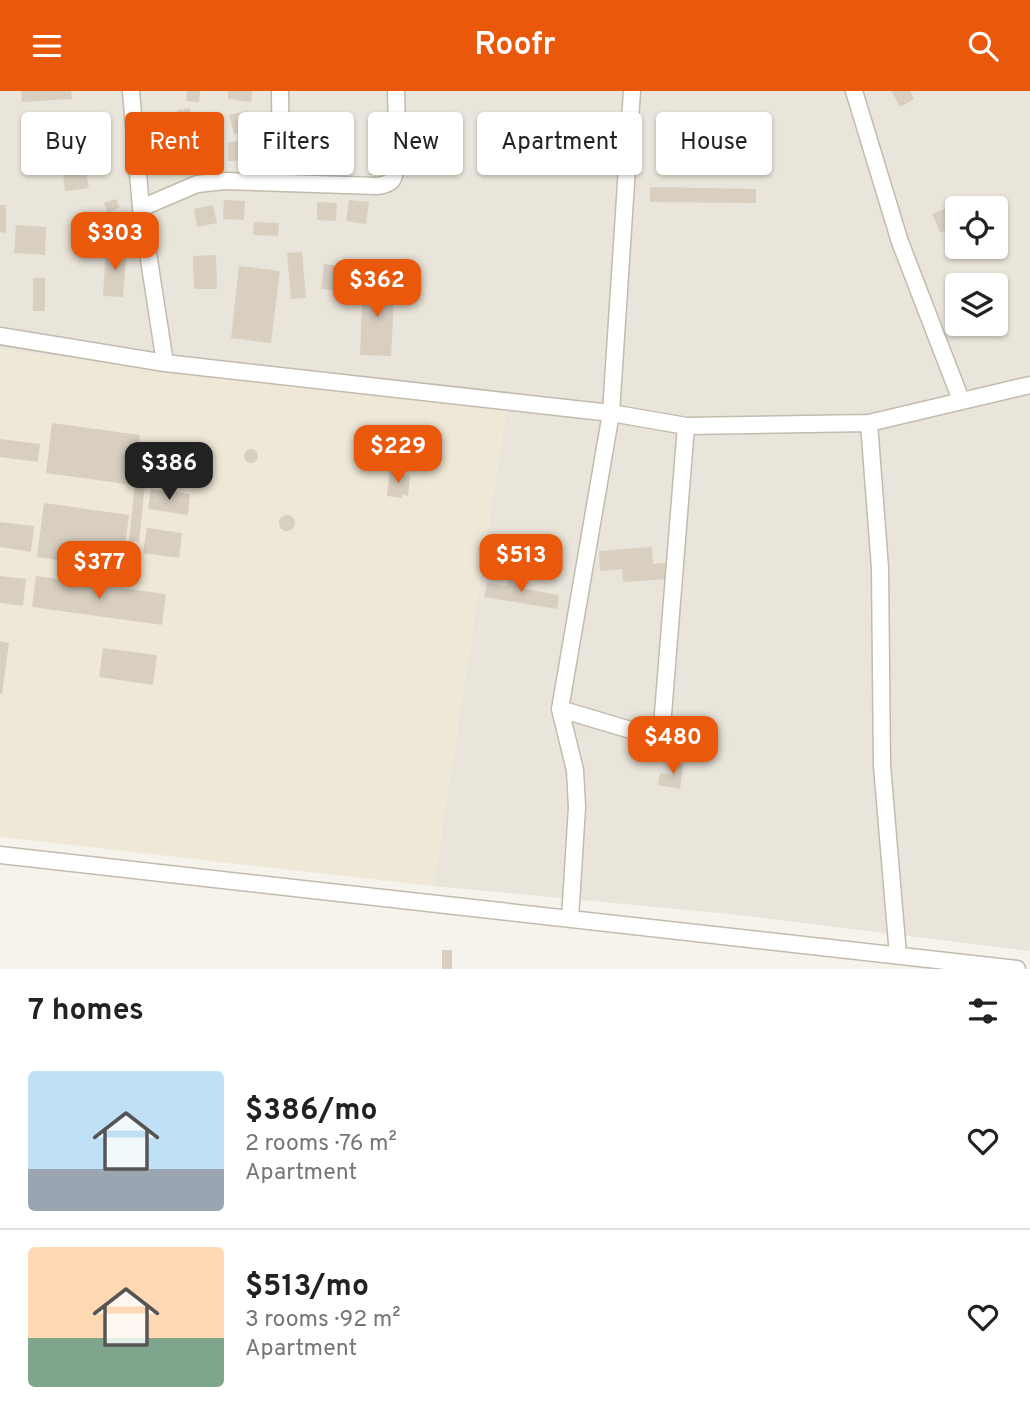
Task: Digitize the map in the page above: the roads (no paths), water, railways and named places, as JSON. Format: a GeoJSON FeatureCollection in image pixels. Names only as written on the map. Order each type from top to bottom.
{"type":"FeatureCollection","features":[{"type":"Feature","properties":{"kind":"street"},"geometry":{"type":"LineString","coordinates":[[131,91],[141,208],[165,363]]}},
{"type":"Feature","properties":{"kind":"street"},"geometry":{"type":"LineString","coordinates":[[280,91],[281,183]]}},
{"type":"Feature","properties":{"kind":"street"},"geometry":{"type":"LineString","coordinates":[[141,208],[197,184],[225,181],[377,186],[389,184],[395,177],[396,91]]}},
{"type":"Feature","properties":{"kind":"street"},"geometry":{"type":"LineString","coordinates":[[570,919],[577,807],[575,770],[560,709],[611,413],[632,91]]}},
{"type":"Feature","properties":{"kind":"street"},"geometry":{"type":"LineString","coordinates":[[854,91],[900,242],[961,400]]}},
{"type":"Feature","properties":{"kind":"street"},"geometry":{"type":"LineString","coordinates":[[0,336],[165,363],[611,413],[686,426],[869,423],[961,400],[1028,390]]}},
{"type":"Feature","properties":{"kind":"street"},"geometry":{"type":"LineString","coordinates":[[869,423],[880,568],[881,766],[898,955]]}},
{"type":"Feature","properties":{"kind":"street"},"geometry":{"type":"LineString","coordinates":[[560,709],[661,740],[686,426]]}},
{"type":"Feature","properties":{"kind":"street"},"geometry":{"type":"LineString","coordinates":[[0,855],[1017,969]]}}]}
